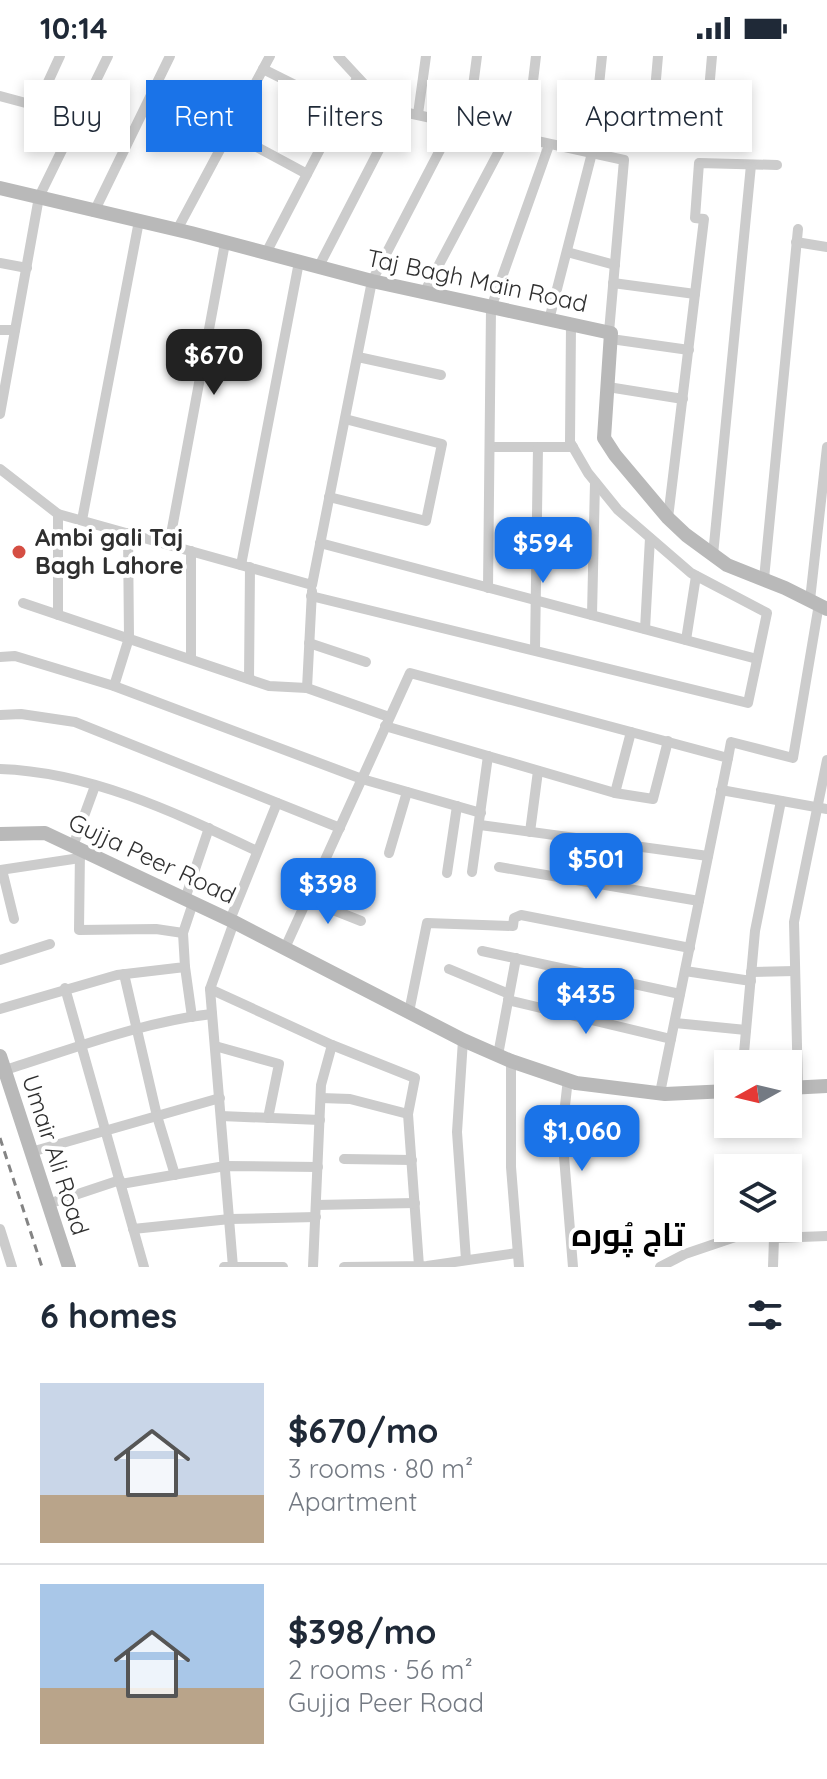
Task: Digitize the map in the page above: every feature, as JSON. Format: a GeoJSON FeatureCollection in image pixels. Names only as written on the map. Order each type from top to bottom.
{"type":"FeatureCollection","features":[{"type":"Feature","properties":{"kind":"street"},"geometry":{"type":"LineString","coordinates":[[49,80],[60,56]]}},
{"type":"Feature","properties":{"kind":"street"},"geometry":{"type":"LineString","coordinates":[[97,80],[108,56]]}},
{"type":"Feature","properties":{"kind":"street"},"geometry":{"type":"LineString","coordinates":[[94,212],[170,56]]}},
{"type":"Feature","properties":{"kind":"street"},"geometry":{"type":"LineString","coordinates":[[257,80],[270,56]]}},
{"type":"Feature","properties":{"kind":"street"},"geometry":{"type":"LineString","coordinates":[[338,56],[357,78]]}},
{"type":"Feature","properties":{"kind":"street"},"geometry":{"type":"LineString","coordinates":[[418,114],[426,56]]}},
{"type":"Feature","properties":{"kind":"street"},"geometry":{"type":"LineString","coordinates":[[474,80],[477,56]]}},
{"type":"Feature","properties":{"kind":"street"},"geometry":{"type":"LineString","coordinates":[[533,80],[536,56]]}},
{"type":"Feature","properties":{"kind":"street"},"geometry":{"type":"LineString","coordinates":[[549,320],[592,153],[602,56]]}},
{"type":"Feature","properties":{"kind":"street"},"geometry":{"type":"LineString","coordinates":[[658,56],[654,102],[708,102],[712,56]]}},
{"type":"Feature","properties":{"kind":"street"},"geometry":{"type":"LineString","coordinates":[[263,69],[285,80]]}},
{"type":"Feature","properties":{"kind":"street"},"geometry":{"type":"LineString","coordinates":[[0,96],[24,102]]}},
{"type":"Feature","properties":{"kind":"street"},"geometry":{"type":"LineString","coordinates":[[411,113],[427,116]]}},
{"type":"Feature","properties":{"kind":"street"},"geometry":{"type":"LineString","coordinates":[[541,143],[624,160],[610,335],[689,350]]}},
{"type":"Feature","properties":{"kind":"street"},"geometry":{"type":"LineString","coordinates":[[488,588],[491,308],[549,145]]}},
{"type":"Feature","properties":{"kind":"street"},"geometry":{"type":"LineString","coordinates":[[262,150],[307,174]]}},
{"type":"Feature","properties":{"kind":"street"},"geometry":{"type":"LineString","coordinates":[[0,414],[39,197],[62,152]]}},
{"type":"Feature","properties":{"kind":"street"},"geometry":{"type":"LineString","coordinates":[[177,230],[218,152]]}},
{"type":"Feature","properties":{"kind":"street"},"geometry":{"type":"LineString","coordinates":[[266,253],[319,152]]}},
{"type":"Feature","properties":{"kind":"street"},"geometry":{"type":"LineString","coordinates":[[318,268],[378,152]]}},
{"type":"Feature","properties":{"kind":"street"},"geometry":{"type":"LineString","coordinates":[[307,688],[312,590],[372,281],[439,152]]}},
{"type":"Feature","properties":{"kind":"street"},"geometry":{"type":"LineString","coordinates":[[425,291],[499,152]]}},
{"type":"Feature","properties":{"kind":"street"},"geometry":{"type":"LineString","coordinates":[[668,518],[704,219],[695,218],[699,163],[777,165]]}},
{"type":"Feature","properties":{"kind":"street"},"geometry":{"type":"LineString","coordinates":[[713,555],[751,165]]}},
{"type":"Feature","properties":{"kind":"street","name":"Taj Bagh Main Road"},"geometry":{"type":"LineString","coordinates":[[0,188],[177,230],[318,268],[610,335],[604,438],[615,455],[668,518],[713,555],[727,565],[819,604]]}},
{"type":"Feature","properties":{"kind":"street"},"geometry":{"type":"LineString","coordinates":[[82,520],[139,221]]}},
{"type":"Feature","properties":{"kind":"street"},"geometry":{"type":"LineString","coordinates":[[764,579],[798,229]]}},
{"type":"Feature","properties":{"kind":"street"},"geometry":{"type":"LineString","coordinates":[[796,242],[827,247]]}},
{"type":"Feature","properties":{"kind":"street"},"geometry":{"type":"LineString","coordinates":[[169,545],[225,243]]}},
{"type":"Feature","properties":{"kind":"street"},"geometry":{"type":"LineString","coordinates":[[567,252],[615,265]]}},
{"type":"Feature","properties":{"kind":"street"},"geometry":{"type":"LineString","coordinates":[[249,679],[246,566],[299,262]]}},
{"type":"Feature","properties":{"kind":"street"},"geometry":{"type":"LineString","coordinates":[[0,263],[27,268]]}},
{"type":"Feature","properties":{"kind":"street"},"geometry":{"type":"LineString","coordinates":[[613,283],[695,294]]}},
{"type":"Feature","properties":{"kind":"street"},"geometry":{"type":"LineString","coordinates":[[0,469],[58,514],[246,566],[312,590],[748,703],[767,613],[696,576],[618,510],[595,482],[570,442],[571,324]]}},
{"type":"Feature","properties":{"kind":"street"},"geometry":{"type":"LineString","coordinates":[[0,330],[15,330]]}},
{"type":"Feature","properties":{"kind":"street"},"geometry":{"type":"LineString","coordinates":[[358,357],[441,375]]}},
{"type":"Feature","properties":{"kind":"street"},"geometry":{"type":"LineString","coordinates":[[608,387],[683,399]]}},
{"type":"Feature","properties":{"kind":"street"},"geometry":{"type":"LineString","coordinates":[[329,497],[426,521],[442,444],[345,419]]}},
{"type":"Feature","properties":{"kind":"street"},"geometry":{"type":"LineString","coordinates":[[490,447],[573,447]]}},
{"type":"Feature","properties":{"kind":"street"},"geometry":{"type":"LineString","coordinates":[[535,650],[538,447]]}},
{"type":"Feature","properties":{"kind":"street"},"geometry":{"type":"LineString","coordinates":[[660,1093],[731,742],[793,758],[819,604],[827,447]]}},
{"type":"Feature","properties":{"kind":"street"},"geometry":{"type":"LineString","coordinates":[[592,615],[595,482]]}},
{"type":"Feature","properties":{"kind":"street"},"geometry":{"type":"LineString","coordinates":[[58,514],[58,615]]}},
{"type":"Feature","properties":{"kind":"street"},"geometry":{"type":"LineString","coordinates":[[114,686],[129,638],[128,533]]}},
{"type":"Feature","properties":{"kind":"street"},"geometry":{"type":"LineString","coordinates":[[645,629],[650,538]]}},
{"type":"Feature","properties":{"kind":"street"},"geometry":{"type":"LineString","coordinates":[[320,543],[757,659]]}},
{"type":"Feature","properties":{"kind":"street"},"geometry":{"type":"LineString","coordinates":[[191,551],[191,659]]}},
{"type":"Feature","properties":{"kind":"street"},"geometry":{"type":"LineString","coordinates":[[686,640],[696,576]]}},
{"type":"Feature","properties":{"kind":"street"},"geometry":{"type":"LineString","coordinates":[[23,603],[269,686],[307,688],[387,722],[488,756],[615,793],[653,799],[668,741]]}},
{"type":"Feature","properties":{"kind":"street"},"geometry":{"type":"LineString","coordinates":[[309,643],[366,662]]}},
{"type":"Feature","properties":{"kind":"street"},"geometry":{"type":"LineString","coordinates":[[0,657],[15,656],[114,686],[362,779],[481,813]]}},
{"type":"Feature","properties":{"kind":"street"},"geometry":{"type":"LineString","coordinates":[[285,948],[410,673],[728,758]]}},
{"type":"Feature","properties":{"kind":"street"},"geometry":{"type":"LineString","coordinates":[[0,715],[21,714],[75,722],[340,828]]}},
{"type":"Feature","properties":{"kind":"street"},"geometry":{"type":"LineString","coordinates":[[615,793],[631,732]]}},
{"type":"Feature","properties":{"kind":"street"},"geometry":{"type":"LineString","coordinates":[[472,872],[488,756]]}},
{"type":"Feature","properties":{"kind":"street"},"geometry":{"type":"LineString","coordinates":[[794,1050],[794,922],[821,808],[827,760]]}},
{"type":"Feature","properties":{"kind":"street"},"geometry":{"type":"LineString","coordinates":[[0,769],[37,770],[155,803],[257,851]]}},
{"type":"Feature","properties":{"kind":"street"},"geometry":{"type":"LineString","coordinates":[[530,832],[538,771]]}},
{"type":"Feature","properties":{"kind":"street"},"geometry":{"type":"LineString","coordinates":[[95,786],[78,851],[79,930],[156,929],[183,933]]}},
{"type":"Feature","properties":{"kind":"street"},"geometry":{"type":"LineString","coordinates":[[721,790],[821,808]]}},
{"type":"Feature","properties":{"kind":"street"},"geometry":{"type":"LineString","coordinates":[[389,853],[407,792]]}},
{"type":"Feature","properties":{"kind":"street"},"geometry":{"type":"LineString","coordinates":[[744,1050],[755,931],[781,801]]}},
{"type":"Feature","properties":{"kind":"street"},"geometry":{"type":"LineString","coordinates":[[233,1267],[210,989],[257,851],[277,803]]}},
{"type":"Feature","properties":{"kind":"street"},"geometry":{"type":"LineString","coordinates":[[447,873],[457,806]]}},
{"type":"Feature","properties":{"kind":"street"},"geometry":{"type":"LineString","coordinates":[[480,825],[708,856]]}},
{"type":"Feature","properties":{"kind":"street"},"geometry":{"type":"LineString","coordinates":[[192,1017],[183,933],[209,828]]}},
{"type":"Feature","properties":{"kind":"street","name":"Gujja Peer Road"},"geometry":{"type":"LineString","coordinates":[[0,834],[45,833],[232,921],[463,1040],[505,1058],[576,1083],[660,1093],[714,1091]]}},
{"type":"Feature","properties":{"kind":"street"},"geometry":{"type":"LineString","coordinates":[[14,919],[1,870],[78,851]]}},
{"type":"Feature","properties":{"kind":"street"},"geometry":{"type":"LineString","coordinates":[[499,867],[699,901]]}},
{"type":"Feature","properties":{"kind":"street"},"geometry":{"type":"LineString","coordinates":[[308,900],[361,921]]}},
{"type":"Feature","properties":{"kind":"street"},"geometry":{"type":"LineString","coordinates":[[409,1012],[427,923],[513,926],[514,918],[521,915],[690,948]]}},
{"type":"Feature","properties":{"kind":"street"},"geometry":{"type":"LineString","coordinates":[[0,960],[50,944]]}},
{"type":"Feature","properties":{"kind":"street"},"geometry":{"type":"LineString","coordinates":[[482,951],[680,994]]}},
{"type":"Feature","properties":{"kind":"street"},"geometry":{"type":"LineString","coordinates":[[516,958],[508,997],[505,1058],[519,1267]]}},
{"type":"Feature","properties":{"kind":"street"},"geometry":{"type":"LineString","coordinates":[[0,1009],[65,988],[124,974],[185,967]]}},
{"type":"Feature","properties":{"kind":"street"},"geometry":{"type":"LineString","coordinates":[[449,969],[508,997],[671,1039]]}},
{"type":"Feature","properties":{"kind":"street"},"geometry":{"type":"LineString","coordinates":[[685,971],[751,977],[795,971]]}},
{"type":"Feature","properties":{"kind":"street"},"geometry":{"type":"LineString","coordinates":[[124,974],[157,1116],[175,1175]]}},
{"type":"Feature","properties":{"kind":"street"},"geometry":{"type":"LineString","coordinates":[[65,988],[144,1267]]}},
{"type":"Feature","properties":{"kind":"street"},"geometry":{"type":"LineString","coordinates":[[210,989],[332,1045],[415,1078],[408,1114],[419,1266]]}},
{"type":"Feature","properties":{"kind":"street"},"geometry":{"type":"LineString","coordinates":[[2,1063],[81,1047],[137,1029],[212,1014]]}},
{"type":"Feature","properties":{"kind":"street"},"geometry":{"type":"LineString","coordinates":[[675,1023],[746,1030]]}},
{"type":"Feature","properties":{"kind":"street"},"geometry":{"type":"LineString","coordinates":[[463,1040],[457,1132],[466,1260]]}},
{"type":"Feature","properties":{"kind":"street"},"geometry":{"type":"LineString","coordinates":[[313,1267],[321,1085],[332,1045]]}},
{"type":"Feature","properties":{"kind":"street"},"geometry":{"type":"LineString","coordinates":[[215,1046],[279,1064],[268,1118]]}},
{"type":"Feature","properties":{"kind":"street","name":"Umair Ali Road"},"geometry":{"type":"LineString","coordinates":[[2,1063],[69,1267]]}},
{"type":"Feature","properties":{"kind":"street"},"geometry":{"type":"LineString","coordinates":[[568,1079],[562,1132],[573,1267]]}},
{"type":"Feature","properties":{"kind":"street"},"geometry":{"type":"LineString","coordinates":[[802,1087],[827,1086]]}},
{"type":"Feature","properties":{"kind":"street"},"geometry":{"type":"LineString","coordinates":[[31,1152],[220,1098]]}},
{"type":"Feature","properties":{"kind":"street"},"geometry":{"type":"LineString","coordinates":[[321,1098],[350,1099],[408,1114]]}},
{"type":"Feature","properties":{"kind":"street"},"geometry":{"type":"LineString","coordinates":[[221,1116],[320,1120]]}},
{"type":"Feature","properties":{"kind":"street"},"geometry":{"type":"LineString","coordinates":[[344,1159],[412,1160]]}},
{"type":"Feature","properties":{"kind":"street"},"geometry":{"type":"LineString","coordinates":[[48,1204],[120,1182],[225,1166],[318,1167]]}},
{"type":"Feature","properties":{"kind":"street"},"geometry":{"type":"LineString","coordinates":[[133,1229],[415,1203]]}},
{"type":"Feature","properties":{"kind":"street"},"geometry":{"type":"LineString","coordinates":[[0,1229],[12,1267]]}},
{"type":"Feature","properties":{"kind":"street"},"geometry":{"type":"LineString","coordinates":[[802,1237],[827,1236]]}},
{"type":"Feature","properties":{"kind":"street"},"geometry":{"type":"LineString","coordinates":[[660,1267],[685,1254],[720,1242]]}},
{"type":"Feature","properties":{"kind":"street"},"geometry":{"type":"LineString","coordinates":[[773,1267],[774,1242]]}},
{"type":"Feature","properties":{"kind":"street"},"geometry":{"type":"LineString","coordinates":[[344,1267],[419,1266],[517,1253]]}},
{"type":"Feature","properties":{"kind":"street"},"geometry":{"type":"LineString","coordinates":[[224,1267],[283,1267]]}},
{"type":"Feature","properties":{"kind":"railway"},"geometry":{"type":"LineString","coordinates":[[0,1138],[42,1267]]}},
{"type":"Feature","properties":{"kind":"place","name":"Ambi gali Taj Bagh Lahore"},"geometry":{"type":"Point","coordinates":[19,552]}},
{"type":"Feature","properties":{"kind":"district","name":"تاج پُورہ"},"geometry":{"type":"Point","coordinates":[628,1235]}}]}
